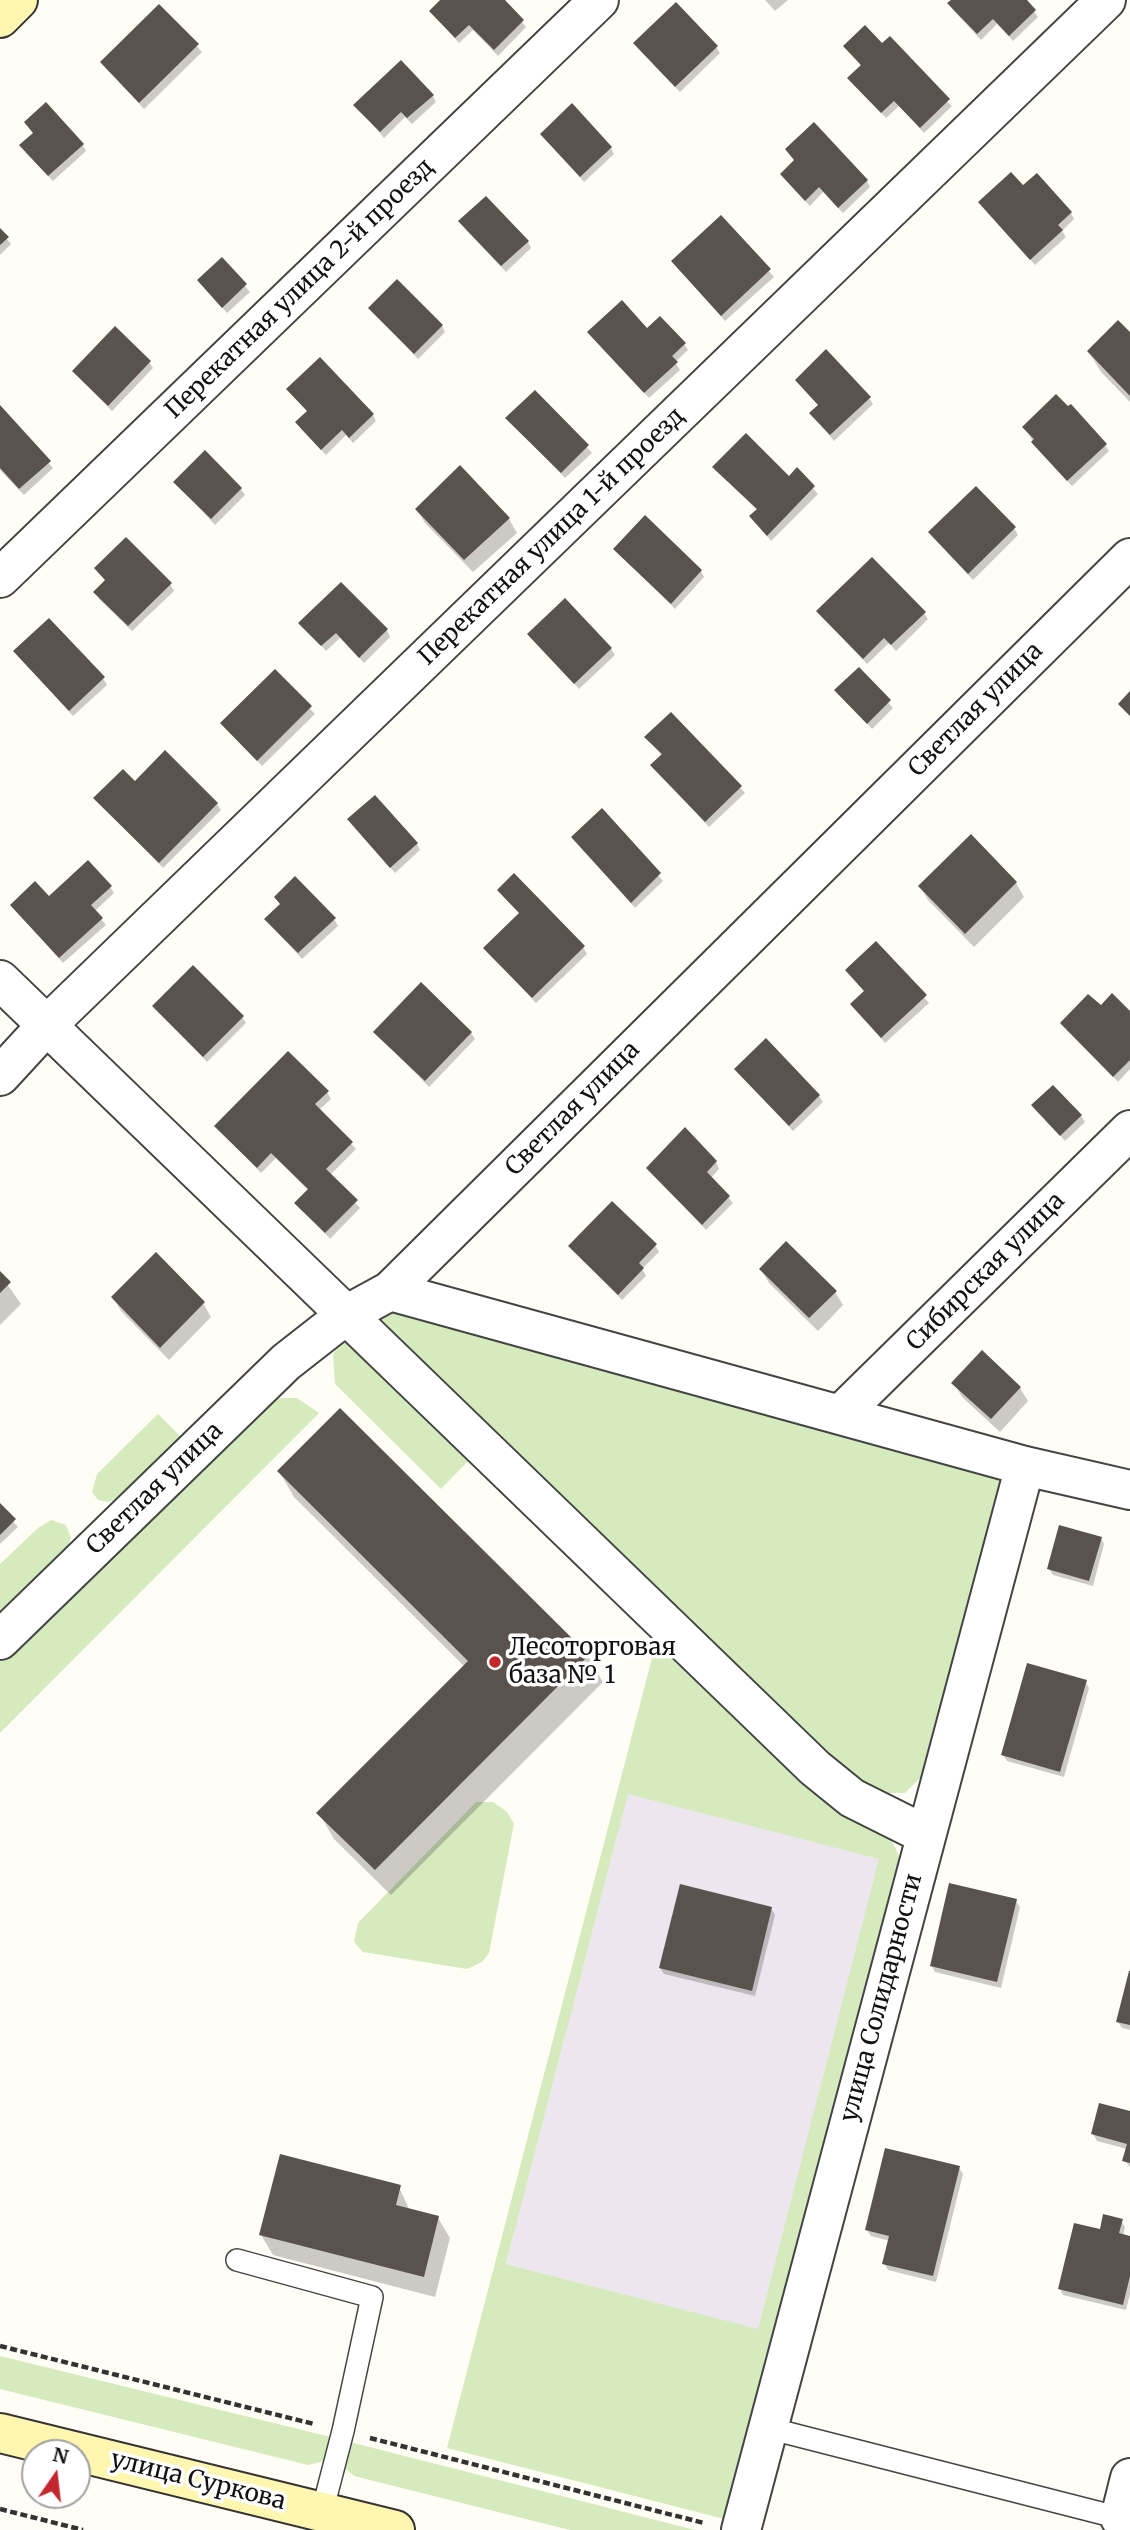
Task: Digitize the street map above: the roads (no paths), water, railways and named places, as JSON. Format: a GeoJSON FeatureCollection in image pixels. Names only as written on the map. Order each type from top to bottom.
{"type":"FeatureCollection","features":[{"type":"Feature","properties":{"kind":"main road"},"geometry":{"type":"LineString","coordinates":[[0,18],[18,0]]}},
{"type":"Feature","properties":{"kind":"main road","name":"улица Суркова"},"geometry":{"type":"LineString","coordinates":[[0,2433],[396,2530]]}},
{"type":"Feature","properties":{"kind":"street","name":"Перекатная улица 2-й проезд"},"geometry":{"type":"LineString","coordinates":[[0,578],[599,0]]}},
{"type":"Feature","properties":{"kind":"street","name":"Перекатная улица 1-й проезд"},"geometry":{"type":"LineString","coordinates":[[0,1076],[46,1026],[1106,0]]}},
{"type":"Feature","properties":{"kind":"street","name":"Светлая улица"},"geometry":{"type":"LineString","coordinates":[[0,1640],[286,1362],[346,1315],[390,1291],[1130,558]]}},
{"type":"Feature","properties":{"kind":"street"},"geometry":{"type":"LineString","coordinates":[[0,980],[815,1768],[852,1798],[926,1835]]}},
{"type":"Feature","properties":{"kind":"street","name":"Сибирская улица"},"geometry":{"type":"LineString","coordinates":[[841,1414],[1130,1130]]}},
{"type":"Feature","properties":{"kind":"street"},"geometry":{"type":"LineString","coordinates":[[390,1291],[1025,1466],[1130,1490]]}},
{"type":"Feature","properties":{"kind":"street","name":"улица Солидарности"},"geometry":{"type":"LineString","coordinates":[[741,2530],[1025,1466]]}},
{"type":"Feature","properties":{"kind":"street"},"geometry":{"type":"LineString","coordinates":[[1120,2518],[1130,2478]]}},
{"type":"Feature","properties":{"kind":"lane"},"geometry":{"type":"LineString","coordinates":[[237,2260],[372,2297],[343,2431],[322,2512]]}},
{"type":"Feature","properties":{"kind":"lane"},"geometry":{"type":"LineString","coordinates":[[768,2428],[1120,2518]]}},
{"type":"Feature","properties":{"kind":"place","name":"Лесоторговая база № 1"},"geometry":{"type":"Point","coordinates":[495,1662]}}]}
